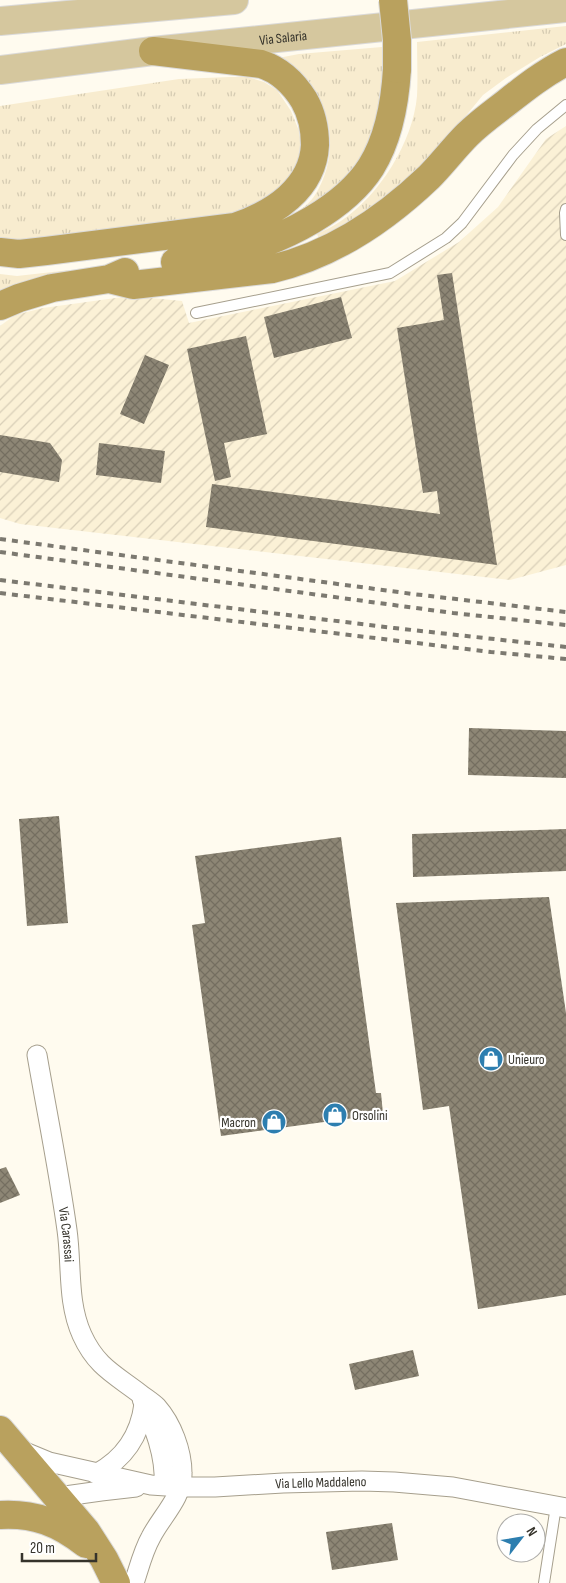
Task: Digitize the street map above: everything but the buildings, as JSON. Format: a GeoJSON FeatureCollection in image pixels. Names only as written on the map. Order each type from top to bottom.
{"type":"FeatureCollection","features":[{"type":"Feature","properties":{"kind":"highway"},"geometry":{"type":"LineString","coordinates":[[0,306],[52,288],[109,279],[134,268],[223,255],[241,250],[282,235],[310,221],[331,207],[363,177],[378,154],[390,121],[394,104],[397,70],[397,40],[393,0]]}},
{"type":"Feature","properties":{"kind":"highway"},"geometry":{"type":"LineString","coordinates":[[0,252],[19,254],[235,227],[256,220],[275,210],[303,182],[313,162],[314,126],[300,93],[286,78],[271,67],[261,64],[153,51]]}},
{"type":"Feature","properties":{"kind":"highway"},"geometry":{"type":"LineString","coordinates":[[109,279],[133,285],[272,269],[294,263],[329,248],[354,236],[388,212],[428,177],[468,134],[486,118],[530,84],[566,62]]}},
{"type":"Feature","properties":{"kind":"highway"},"geometry":{"type":"LineString","coordinates":[[9,1439],[86,1531],[104,1559],[116,1583]]}},
{"type":"Feature","properties":{"kind":"highway"},"geometry":{"type":"LineString","coordinates":[[0,1514],[58,1497]]}},
{"type":"Feature","properties":{"kind":"highway"},"geometry":{"type":"LineString","coordinates":[[0,1514],[26,1516],[54,1523],[72,1534],[104,1559]]}},
{"type":"Feature","properties":{"kind":"main road"},"geometry":{"type":"LineString","coordinates":[[0,21],[234,0]]}},
{"type":"Feature","properties":{"kind":"main road","name":"Via Salaria"},"geometry":{"type":"LineString","coordinates":[[0,70],[153,51],[566,8]]}},
{"type":"Feature","properties":{"kind":"street","name":"Via Carassai"},"geometry":{"type":"LineString","coordinates":[[37,1055],[67,1232],[72,1301],[77,1321],[87,1346],[97,1360],[107,1370],[128,1384],[140,1398],[156,1406],[165,1419],[181,1458],[169,1480]]}},
{"type":"Feature","properties":{"kind":"street"},"geometry":{"type":"LineString","coordinates":[[96,1474],[116,1461],[132,1442],[142,1420],[140,1398]]}},
{"type":"Feature","properties":{"kind":"street"},"geometry":{"type":"LineString","coordinates":[[9,1439],[49,1462],[96,1474],[169,1480]]}},
{"type":"Feature","properties":{"kind":"street"},"geometry":{"type":"LineString","coordinates":[[58,1497],[169,1480]]}},
{"type":"Feature","properties":{"kind":"street"},"geometry":{"type":"LineString","coordinates":[[134,1583],[169,1480]]}},
{"type":"Feature","properties":{"kind":"street","name":"Via Lello Maddaleno"},"geometry":{"type":"LineString","coordinates":[[169,1480],[394,1482],[453,1487],[561,1507]]}},
{"type":"Feature","properties":{"kind":"lane"},"geometry":{"type":"LineString","coordinates":[[196,313],[390,272],[446,238],[456,228],[512,155],[537,129],[566,104]]}},
{"type":"Feature","properties":{"kind":"lane"},"geometry":{"type":"LineString","coordinates":[[566,209],[566,235]]}},
{"type":"Feature","properties":{"kind":"lane"},"geometry":{"type":"LineString","coordinates":[[544,1583],[561,1507]]}},
{"type":"Feature","properties":{"kind":"shaded area"},"geometry":{"type":"Polygon","coordinates":[[[566,126],[566,565],[510,580],[20,524],[0,518],[0,326],[15,315],[43,308],[130,296],[182,301],[189,323],[395,281],[459,242],[498,207],[546,139],[566,126]]]}},
{"type":"Feature","properties":{"kind":"green space"},"geometry":{"type":"Polygon","coordinates":[[[566,26],[566,44],[540,57],[483,95],[423,168],[322,247],[317,234],[341,221],[368,197],[381,183],[401,149],[409,131],[417,96],[417,42],[566,26]]]}},
{"type":"Feature","properties":{"kind":"green space"},"geometry":{"type":"Polygon","coordinates":[[[382,47],[386,89],[385,111],[355,175],[297,214],[313,198],[324,176],[329,157],[330,137],[327,118],[320,100],[310,83],[295,69],[278,58],[299,54],[382,47]]]}},
{"type":"Feature","properties":{"kind":"green space"},"geometry":{"type":"Polygon","coordinates":[[[248,77],[264,82],[277,90],[291,111],[299,131],[302,149],[296,169],[272,199],[230,215],[0,244],[0,106],[179,79],[248,77]]]}},
{"type":"Feature","properties":{"kind":"green space"},"geometry":{"type":"Polygon","coordinates":[[[70,270],[10,286],[0,291],[0,274],[17,276],[70,270]]]}},
{"type":"Feature","properties":{"kind":"railway"},"geometry":{"type":"LineString","coordinates":[[0,539],[413,594],[566,612]]}},
{"type":"Feature","properties":{"kind":"railway"},"geometry":{"type":"LineString","coordinates":[[0,552],[453,613],[566,625]]}},
{"type":"Feature","properties":{"kind":"railway"},"geometry":{"type":"LineString","coordinates":[[0,580],[566,647]]}},
{"type":"Feature","properties":{"kind":"railway"},"geometry":{"type":"LineString","coordinates":[[0,593],[491,652],[566,659]]}},
{"type":"Feature","properties":{"kind":"place","name":"Unieuro"},"geometry":{"type":"Point","coordinates":[491,1059]}},
{"type":"Feature","properties":{"kind":"place","name":"Orsolini"},"geometry":{"type":"Point","coordinates":[335,1115]}},
{"type":"Feature","properties":{"kind":"place","name":"Macron"},"geometry":{"type":"Point","coordinates":[274,1122]}}]}
